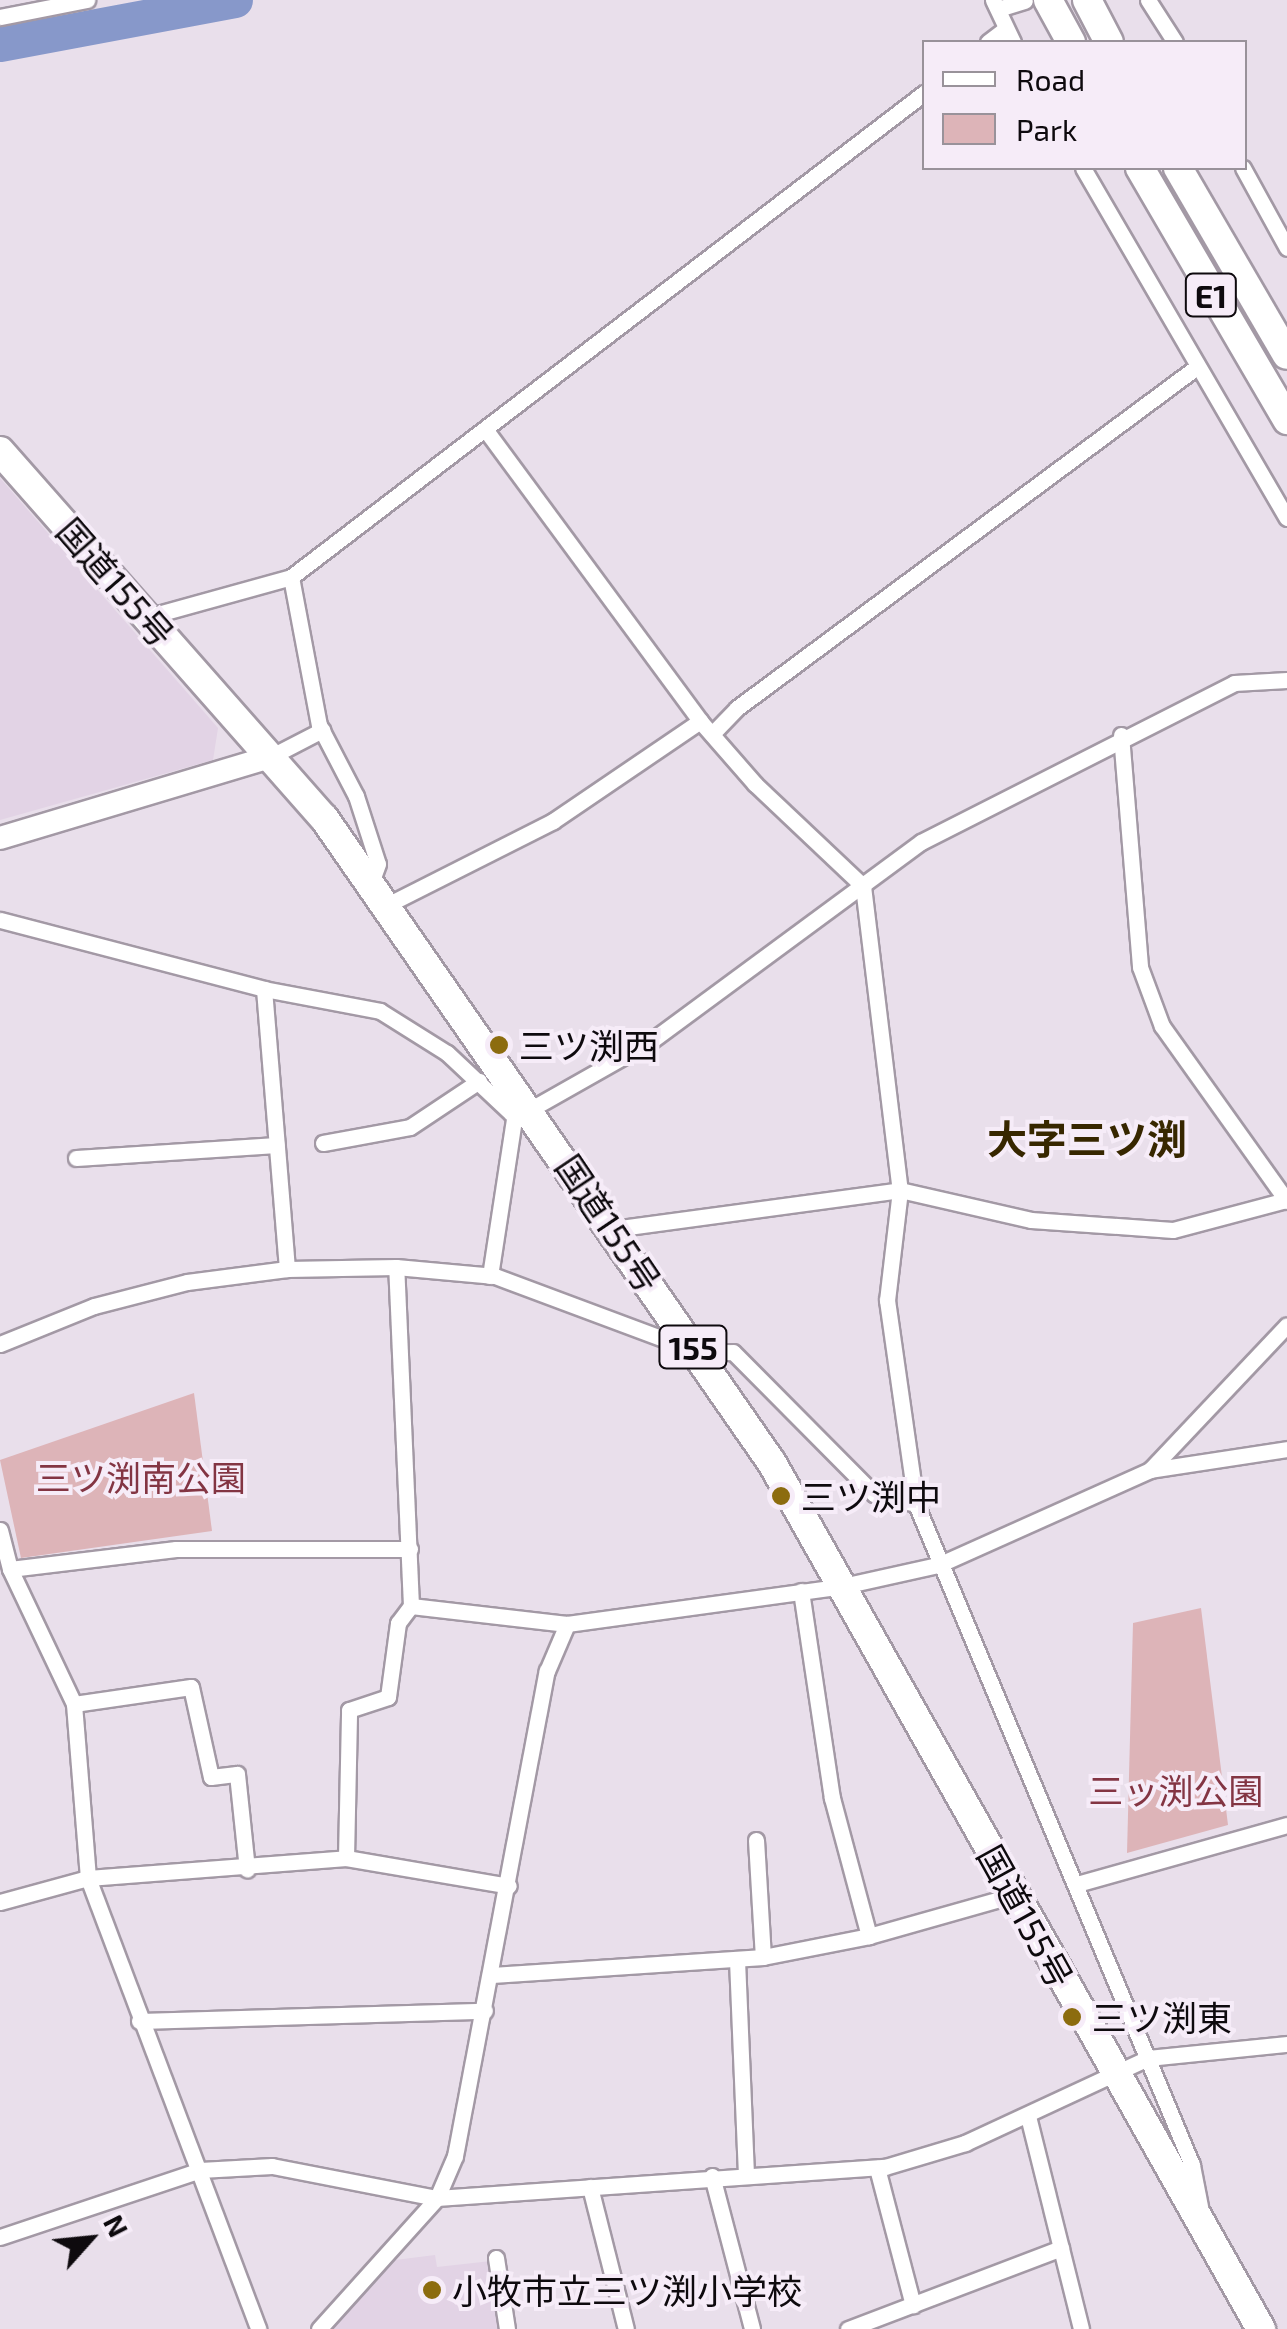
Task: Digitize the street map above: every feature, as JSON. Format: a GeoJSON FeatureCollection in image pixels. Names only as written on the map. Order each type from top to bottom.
{"type":"FeatureCollection","features":[{"type":"Feature","properties":{"kind":"highway"},"geometry":{"type":"LineString","coordinates":[[1048,0],[1070,40]]}},
{"type":"Feature","properties":{"kind":"highway"},"geometry":{"type":"LineString","coordinates":[[1087,0],[1108,40]]}},
{"type":"Feature","properties":{"kind":"highway","name":"E1"},"geometry":{"type":"LineString","coordinates":[[1141,170],[1287,420]]}},
{"type":"Feature","properties":{"kind":"highway","name":"E1"},"geometry":{"type":"LineString","coordinates":[[1179,170],[1287,355]]}},
{"type":"Feature","properties":{"kind":"highway","name":"国道155号"},"geometry":{"type":"LineString","coordinates":[[0,451],[270,757],[379,894],[523,1111],[613,1229],[772,1463],[1260,2329]]}},
{"type":"Feature","properties":{"kind":"street"},"geometry":{"type":"LineString","coordinates":[[0,17],[87,0]]}},
{"type":"Feature","properties":{"kind":"street"},"geometry":{"type":"LineString","coordinates":[[1148,0],[1174,40]]}},
{"type":"Feature","properties":{"kind":"street"},"geometry":{"type":"LineString","coordinates":[[1009,36],[996,4],[1026,1]]}},
{"type":"Feature","properties":{"kind":"street"},"geometry":{"type":"LineString","coordinates":[[147,617],[291,576],[922,96]]}},
{"type":"Feature","properties":{"kind":"street"},"geometry":{"type":"LineString","coordinates":[[1084,170],[1194,369],[1287,518]]}},
{"type":"Feature","properties":{"kind":"street"},"geometry":{"type":"LineString","coordinates":[[1244,170],[1287,248]]}},
{"type":"Feature","properties":{"kind":"street"},"geometry":{"type":"LineString","coordinates":[[712,734],[738,708],[1194,369]]}},
{"type":"Feature","properties":{"kind":"street"},"geometry":{"type":"LineString","coordinates":[[485,429],[700,721],[755,784],[864,886],[900,1190],[887,1300],[916,1504],[938,1565],[1077,1884],[1192,2165],[1206,2235]]}},
{"type":"Feature","properties":{"kind":"street"},"geometry":{"type":"LineString","coordinates":[[291,576],[322,730],[356,796],[378,864],[379,894],[553,821],[700,721]]}},
{"type":"Feature","properties":{"kind":"street"},"geometry":{"type":"LineString","coordinates":[[523,1111],[651,1041],[921,842],[1121,735],[1234,683],[1287,680]]}},
{"type":"Feature","properties":{"kind":"street"},"geometry":{"type":"LineString","coordinates":[[0,838],[270,757],[322,730]]}},
{"type":"Feature","properties":{"kind":"street"},"geometry":{"type":"LineString","coordinates":[[613,1229],[900,1190],[1031,1220],[1173,1230],[1286,1201],[1162,1026],[1140,967],[1121,735]]}},
{"type":"Feature","properties":{"kind":"street"},"geometry":{"type":"LineString","coordinates":[[0,920],[264,989],[380,1011],[523,1111]]}},
{"type":"Feature","properties":{"kind":"street"},"geometry":{"type":"LineString","coordinates":[[264,989],[287,1269]]}},
{"type":"Feature","properties":{"kind":"street"},"geometry":{"type":"LineString","coordinates":[[322,1143],[410,1127],[479,1080]]}},
{"type":"Feature","properties":{"kind":"street"},"geometry":{"type":"LineString","coordinates":[[490,1276],[523,1111]]}},
{"type":"Feature","properties":{"kind":"street"},"geometry":{"type":"LineString","coordinates":[[76,1158],[277,1145]]}},
{"type":"Feature","properties":{"kind":"street"},"geometry":{"type":"LineString","coordinates":[[0,1344],[94,1306],[168,1286],[287,1269],[396,1267],[490,1276],[696,1351],[733,1352],[874,1494],[916,1504]]}},
{"type":"Feature","properties":{"kind":"street"},"geometry":{"type":"LineString","coordinates":[[346,1858],[349,1710],[388,1697],[398,1623],[412,1606],[396,1267]]}},
{"type":"Feature","properties":{"kind":"street"},"geometry":{"type":"LineString","coordinates":[[1150,1470],[1287,1325]]}},
{"type":"Feature","properties":{"kind":"street"},"geometry":{"type":"LineString","coordinates":[[412,1606],[567,1624],[842,1586],[938,1565],[1150,1470],[1287,1450]]}},
{"type":"Feature","properties":{"kind":"street"},"geometry":{"type":"LineString","coordinates":[[0,1530],[10,1569],[74,1704],[88,1878],[258,2329]]}},
{"type":"Feature","properties":{"kind":"street"},"geometry":{"type":"LineString","coordinates":[[10,1569],[176,1549],[410,1549]]}},
{"type":"Feature","properties":{"kind":"street"},"geometry":{"type":"LineString","coordinates":[[801,1591],[832,1798],[868,1936]]}},
{"type":"Feature","properties":{"kind":"street"},"geometry":{"type":"LineString","coordinates":[[319,2329],[438,2198],[455,2156],[547,1670],[567,1624]]}},
{"type":"Feature","properties":{"kind":"street"},"geometry":{"type":"LineString","coordinates":[[74,1704],[192,1687],[211,1777],[237,1774],[246,1868]]}},
{"type":"Feature","properties":{"kind":"street"},"geometry":{"type":"LineString","coordinates":[[1077,1884],[1287,1825]]}},
{"type":"Feature","properties":{"kind":"street"},"geometry":{"type":"LineString","coordinates":[[756,1840],[763,1956]]}},
{"type":"Feature","properties":{"kind":"street"},"geometry":{"type":"LineString","coordinates":[[0,1902],[88,1878],[346,1858],[509,1886]]}},
{"type":"Feature","properties":{"kind":"street"},"geometry":{"type":"LineString","coordinates":[[492,1975],[737,1960],[868,1936],[1014,1895]]}},
{"type":"Feature","properties":{"kind":"street"},"geometry":{"type":"LineString","coordinates":[[737,1960],[746,2174]]}},
{"type":"Feature","properties":{"kind":"street"},"geometry":{"type":"LineString","coordinates":[[139,2021],[484,2011]]}},
{"type":"Feature","properties":{"kind":"street"},"geometry":{"type":"LineString","coordinates":[[0,2237],[200,2170],[272,2166],[438,2198],[712,2176],[877,2168],[966,2143],[1148,2058],[1287,2044]]}},
{"type":"Feature","properties":{"kind":"street"},"geometry":{"type":"LineString","coordinates":[[1028,2116],[1081,2329]]}},
{"type":"Feature","properties":{"kind":"street"},"geometry":{"type":"LineString","coordinates":[[877,2168],[913,2304]]}},
{"type":"Feature","properties":{"kind":"street"},"geometry":{"type":"LineString","coordinates":[[712,2176],[752,2329]]}},
{"type":"Feature","properties":{"kind":"street"},"geometry":{"type":"LineString","coordinates":[[590,2187],[626,2329]]}},
{"type":"Feature","properties":{"kind":"street"},"geometry":{"type":"LineString","coordinates":[[848,2329],[1061,2248]]}},
{"type":"Feature","properties":{"kind":"street"},"geometry":{"type":"LineString","coordinates":[[496,2258],[506,2329]]}},
{"type":"Feature","properties":{"kind":"shaded area"},"geometry":{"type":"Polygon","coordinates":[[[0,478],[218,728],[213,760],[0,820],[0,478]]]}},
{"type":"Feature","properties":{"kind":"shaded area","name":"小牧市立三ツ渕小学校"},"geometry":{"type":"Polygon","coordinates":[[[435,2255],[437,2267],[491,2261],[501,2329],[334,2329],[395,2260],[435,2255]]]}},
{"type":"Feature","properties":{"kind":"green space","name":"三ツ渕南公園"},"geometry":{"type":"Polygon","coordinates":[[[194,1393],[212,1531],[21,1558],[0,1460],[194,1393]]]}},
{"type":"Feature","properties":{"kind":"green space","name":"三ッ渕公園"},"geometry":{"type":"Polygon","coordinates":[[[1201,1608],[1228,1825],[1127,1853],[1133,1623],[1201,1608]]]}},
{"type":"Feature","properties":{"kind":"waterway"},"geometry":{"type":"LineString","coordinates":[[0,44],[235,0]]}},
{"type":"Feature","properties":{"kind":"place","name":"三ツ渕西"},"geometry":{"type":"Point","coordinates":[499,1045]}},
{"type":"Feature","properties":{"kind":"place","name":"三ツ渕中"},"geometry":{"type":"Point","coordinates":[781,1496]}},
{"type":"Feature","properties":{"kind":"place","name":"三ツ渕東"},"geometry":{"type":"Point","coordinates":[1072,2017]}},
{"type":"Feature","properties":{"kind":"place","name":"小牧市立三ツ渕小学校"},"geometry":{"type":"Point","coordinates":[432,2290]}},
{"type":"Feature","properties":{"kind":"district","name":"大字三ツ渕"},"geometry":{"type":"Point","coordinates":[1087,1138]}}]}
